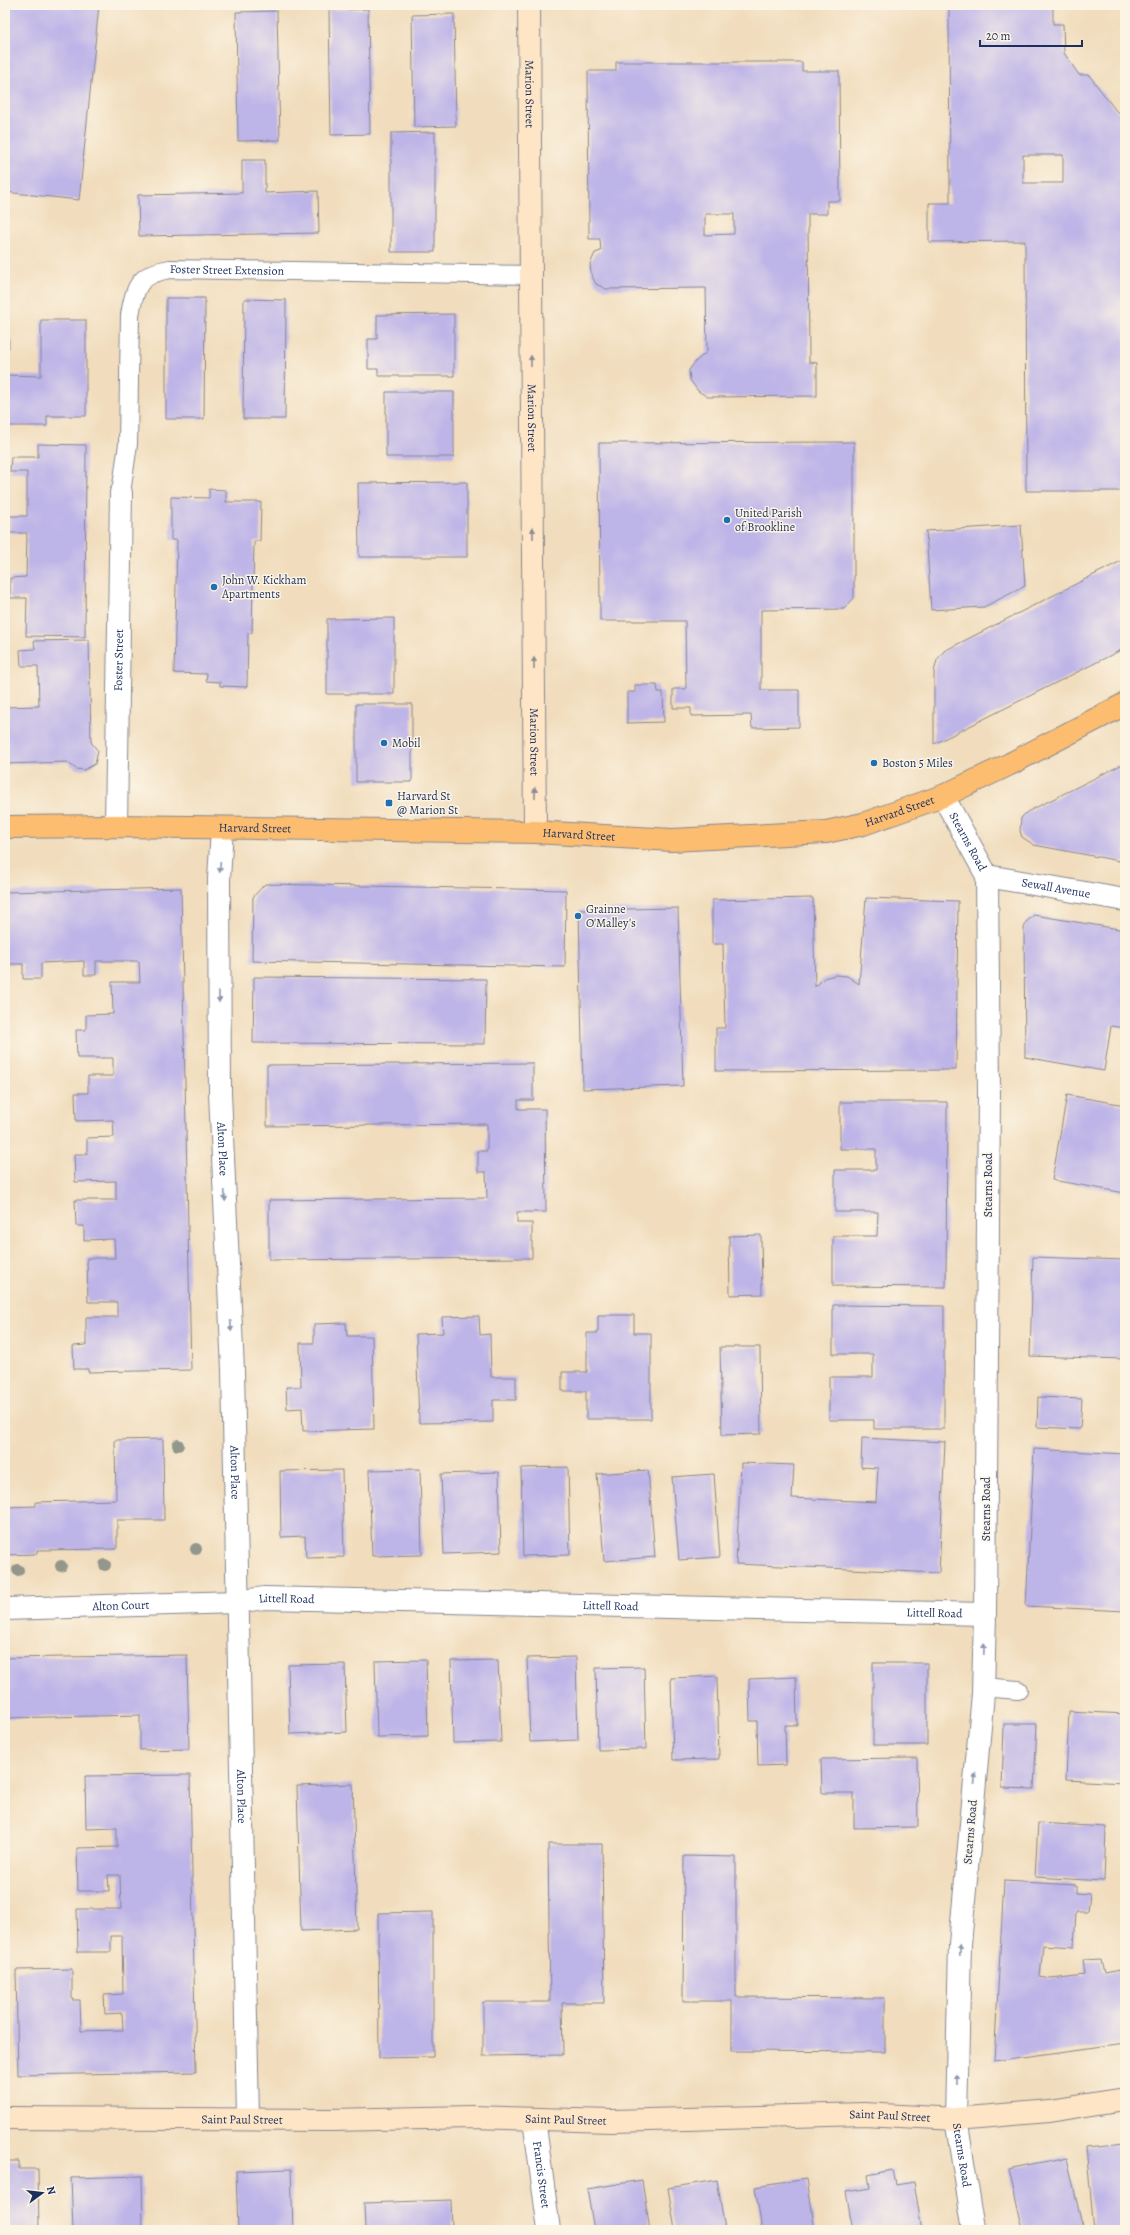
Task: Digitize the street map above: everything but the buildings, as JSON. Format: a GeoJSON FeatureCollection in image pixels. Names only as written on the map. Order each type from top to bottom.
{"type":"FeatureCollection","features":[{"type":"Feature","properties":{"kind":"main road","name":"Marion Street"},"geometry":{"type":"LineString","coordinates":[[529,5],[535,832]]}},
{"type":"Feature","properties":{"kind":"main road","name":"Harvard Street"},"geometry":{"type":"LineString","coordinates":[[5,827],[116,826],[535,832],[672,840],[826,832],[863,824],[943,796],[1010,764],[1125,704]]}},
{"type":"Feature","properties":{"kind":"main road","name":"Saint Paul Street"},"geometry":{"type":"LineString","coordinates":[[5,2118],[248,2118],[330,2120],[472,2117],[612,2121],[864,2114],[956,2119],[1048,2111],[1125,2099]]}},
{"type":"Feature","properties":{"kind":"street","name":"Foster Street"},"geometry":{"type":"LineString","coordinates":[[116,826],[120,493]]}},
{"type":"Feature","properties":{"kind":"street","name":"Stearns Road"},"geometry":{"type":"LineString","coordinates":[[943,796],[987,876],[989,1092],[985,1614],[983,1687],[960,1944],[956,2119],[974,2230]]}},
{"type":"Feature","properties":{"kind":"street","name":"Alton Place"},"geometry":{"type":"LineString","coordinates":[[222,828],[219,879],[220,1094],[233,1370],[248,2118]]}},
{"type":"Feature","properties":{"kind":"street","name":"Sewall Avenue"},"geometry":{"type":"LineString","coordinates":[[987,876],[1125,900]]}},
{"type":"Feature","properties":{"kind":"street","name":"Littell Road"},"geometry":{"type":"LineString","coordinates":[[237,1602],[264,1598],[985,1614]]}},
{"type":"Feature","properties":{"kind":"street","name":"Alton Court"},"geometry":{"type":"LineString","coordinates":[[5,1609],[237,1602]]}},
{"type":"Feature","properties":{"kind":"street","name":"Francis Street"},"geometry":{"type":"LineString","coordinates":[[534,2119],[549,2230]]}},
{"type":"Feature","properties":{"kind":"lane","name":"Foster Street Extension"},"geometry":{"type":"LineString","coordinates":[[120,493],[128,444],[132,301],[134,294],[142,280],[154,272],[170,270],[530,274]]}},
{"type":"Feature","properties":{"kind":"lane"},"geometry":{"type":"LineString","coordinates":[[983,1687],[1018,1690]]}},
{"type":"Feature","properties":{"kind":"place","name":"United Parish of Brookline"},"geometry":{"type":"Point","coordinates":[727,520]}},
{"type":"Feature","properties":{"kind":"place","name":"John W. Kickham Apartments"},"geometry":{"type":"Point","coordinates":[214,587]}},
{"type":"Feature","properties":{"kind":"place","name":"Mobil"},"geometry":{"type":"Point","coordinates":[384,743]}},
{"type":"Feature","properties":{"kind":"place","name":"Boston 5 Miles"},"geometry":{"type":"Point","coordinates":[874,763]}},
{"type":"Feature","properties":{"kind":"place","name":"Harvard St @ Marion St"},"geometry":{"type":"Point","coordinates":[389,803]}},
{"type":"Feature","properties":{"kind":"place","name":"Grainne O'Malley's"},"geometry":{"type":"Point","coordinates":[578,916]}}]}
